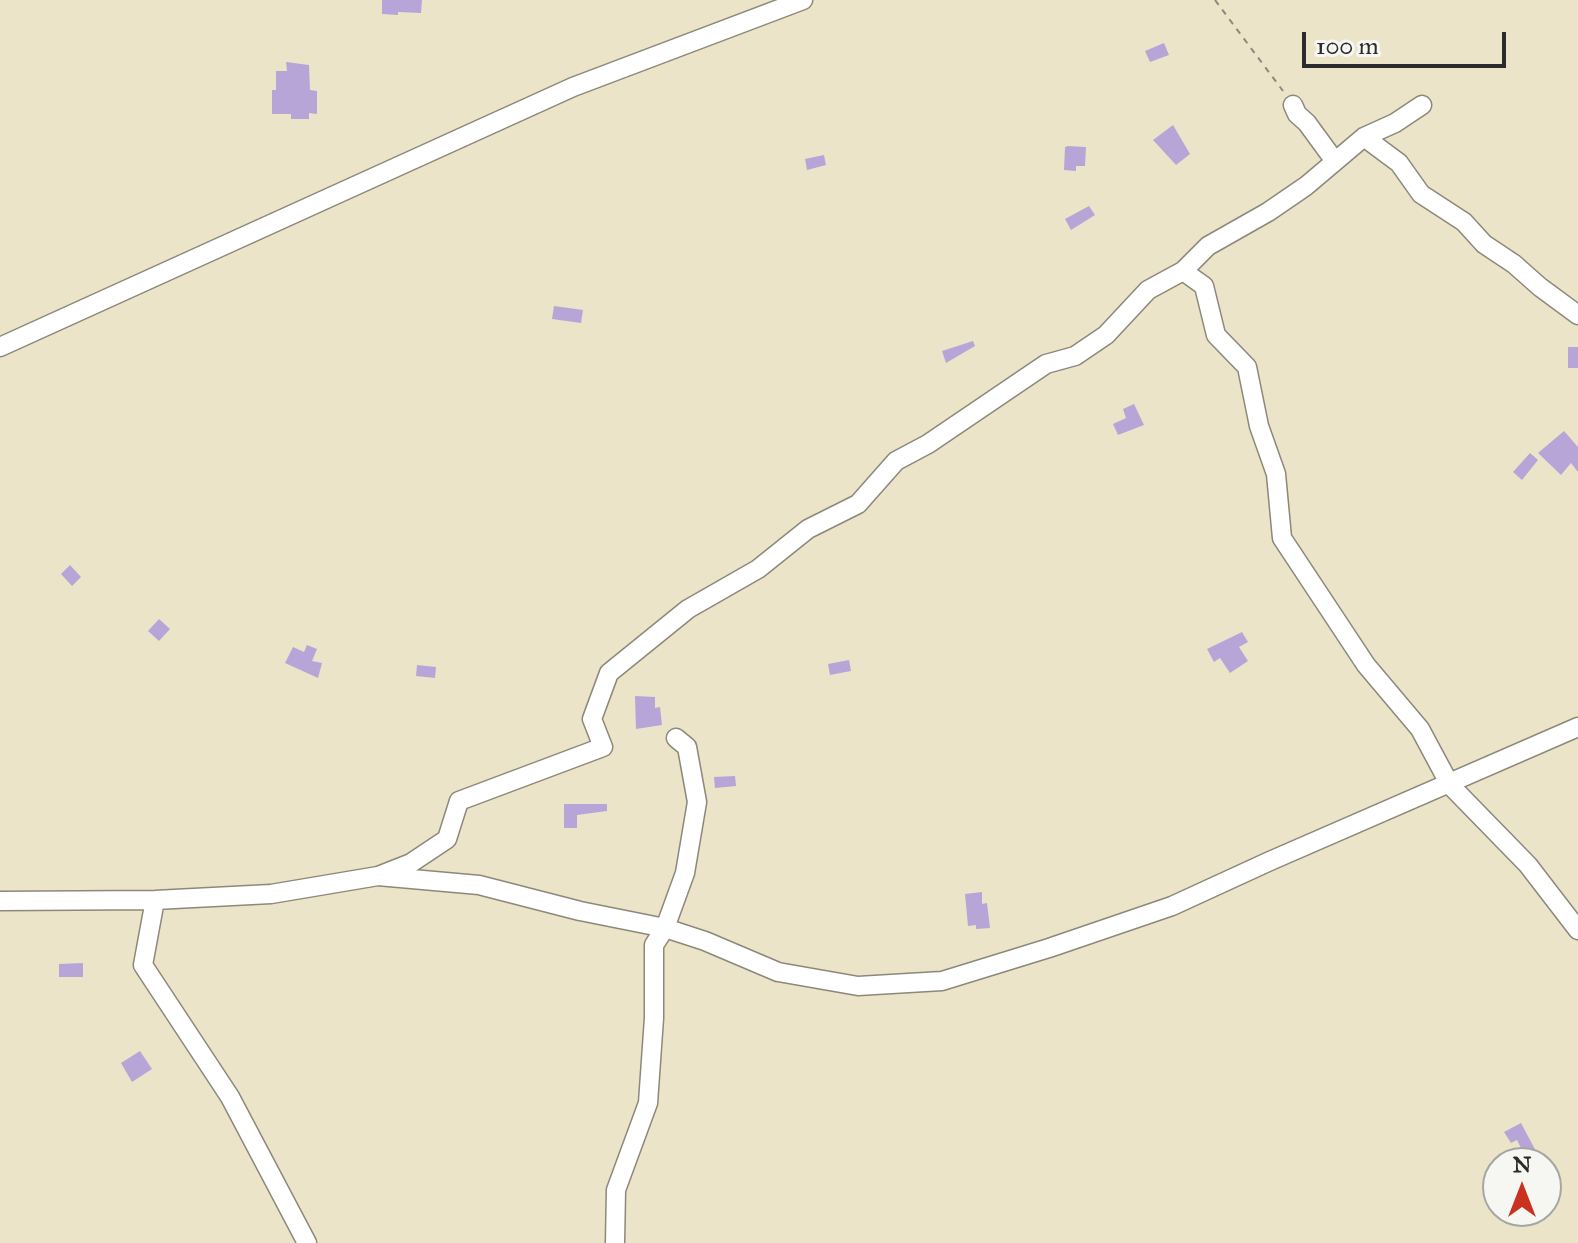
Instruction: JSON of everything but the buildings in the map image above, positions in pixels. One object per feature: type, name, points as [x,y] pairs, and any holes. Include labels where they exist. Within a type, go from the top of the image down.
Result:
[{"type":"street","points":[[0,347],[573,87],[803,0]]},
{"type":"street","points":[[1293,105],[1334,160]]},
{"type":"street","points":[[0,901],[155,900],[271,894],[378,876],[411,863],[447,839],[459,801],[603,747],[592,719],[609,673],[688,609],[758,569],[808,529],[858,504],[896,461],[928,444],[1046,364],[1075,356],[1106,335],[1148,290],[1183,271],[1208,246],[1306,186],[1364,137],[1395,123],[1422,105]]},
{"type":"street","points":[[1364,137],[1399,163],[1421,194],[1464,222],[1484,244],[1578,315]]},
{"type":"street","points":[[1183,271],[1204,286],[1216,335],[1247,367],[1259,426],[1276,474],[1282,538],[1366,665],[1420,729],[1450,785],[1528,865],[1578,930]]},
{"type":"street","points":[[378,876],[479,885],[580,911],[665,928],[778,972],[858,986],[942,981],[1172,906],[1578,727]]},
{"type":"street","points":[[615,1243],[616,1190],[648,1103],[654,1018],[654,945],[665,928],[685,873],[697,802],[687,747],[676,738]]},
{"type":"street","points":[[155,900],[143,965],[230,1097],[307,1243]]},
{"type":"path","points":[[1215,0],[1293,105]]}]
